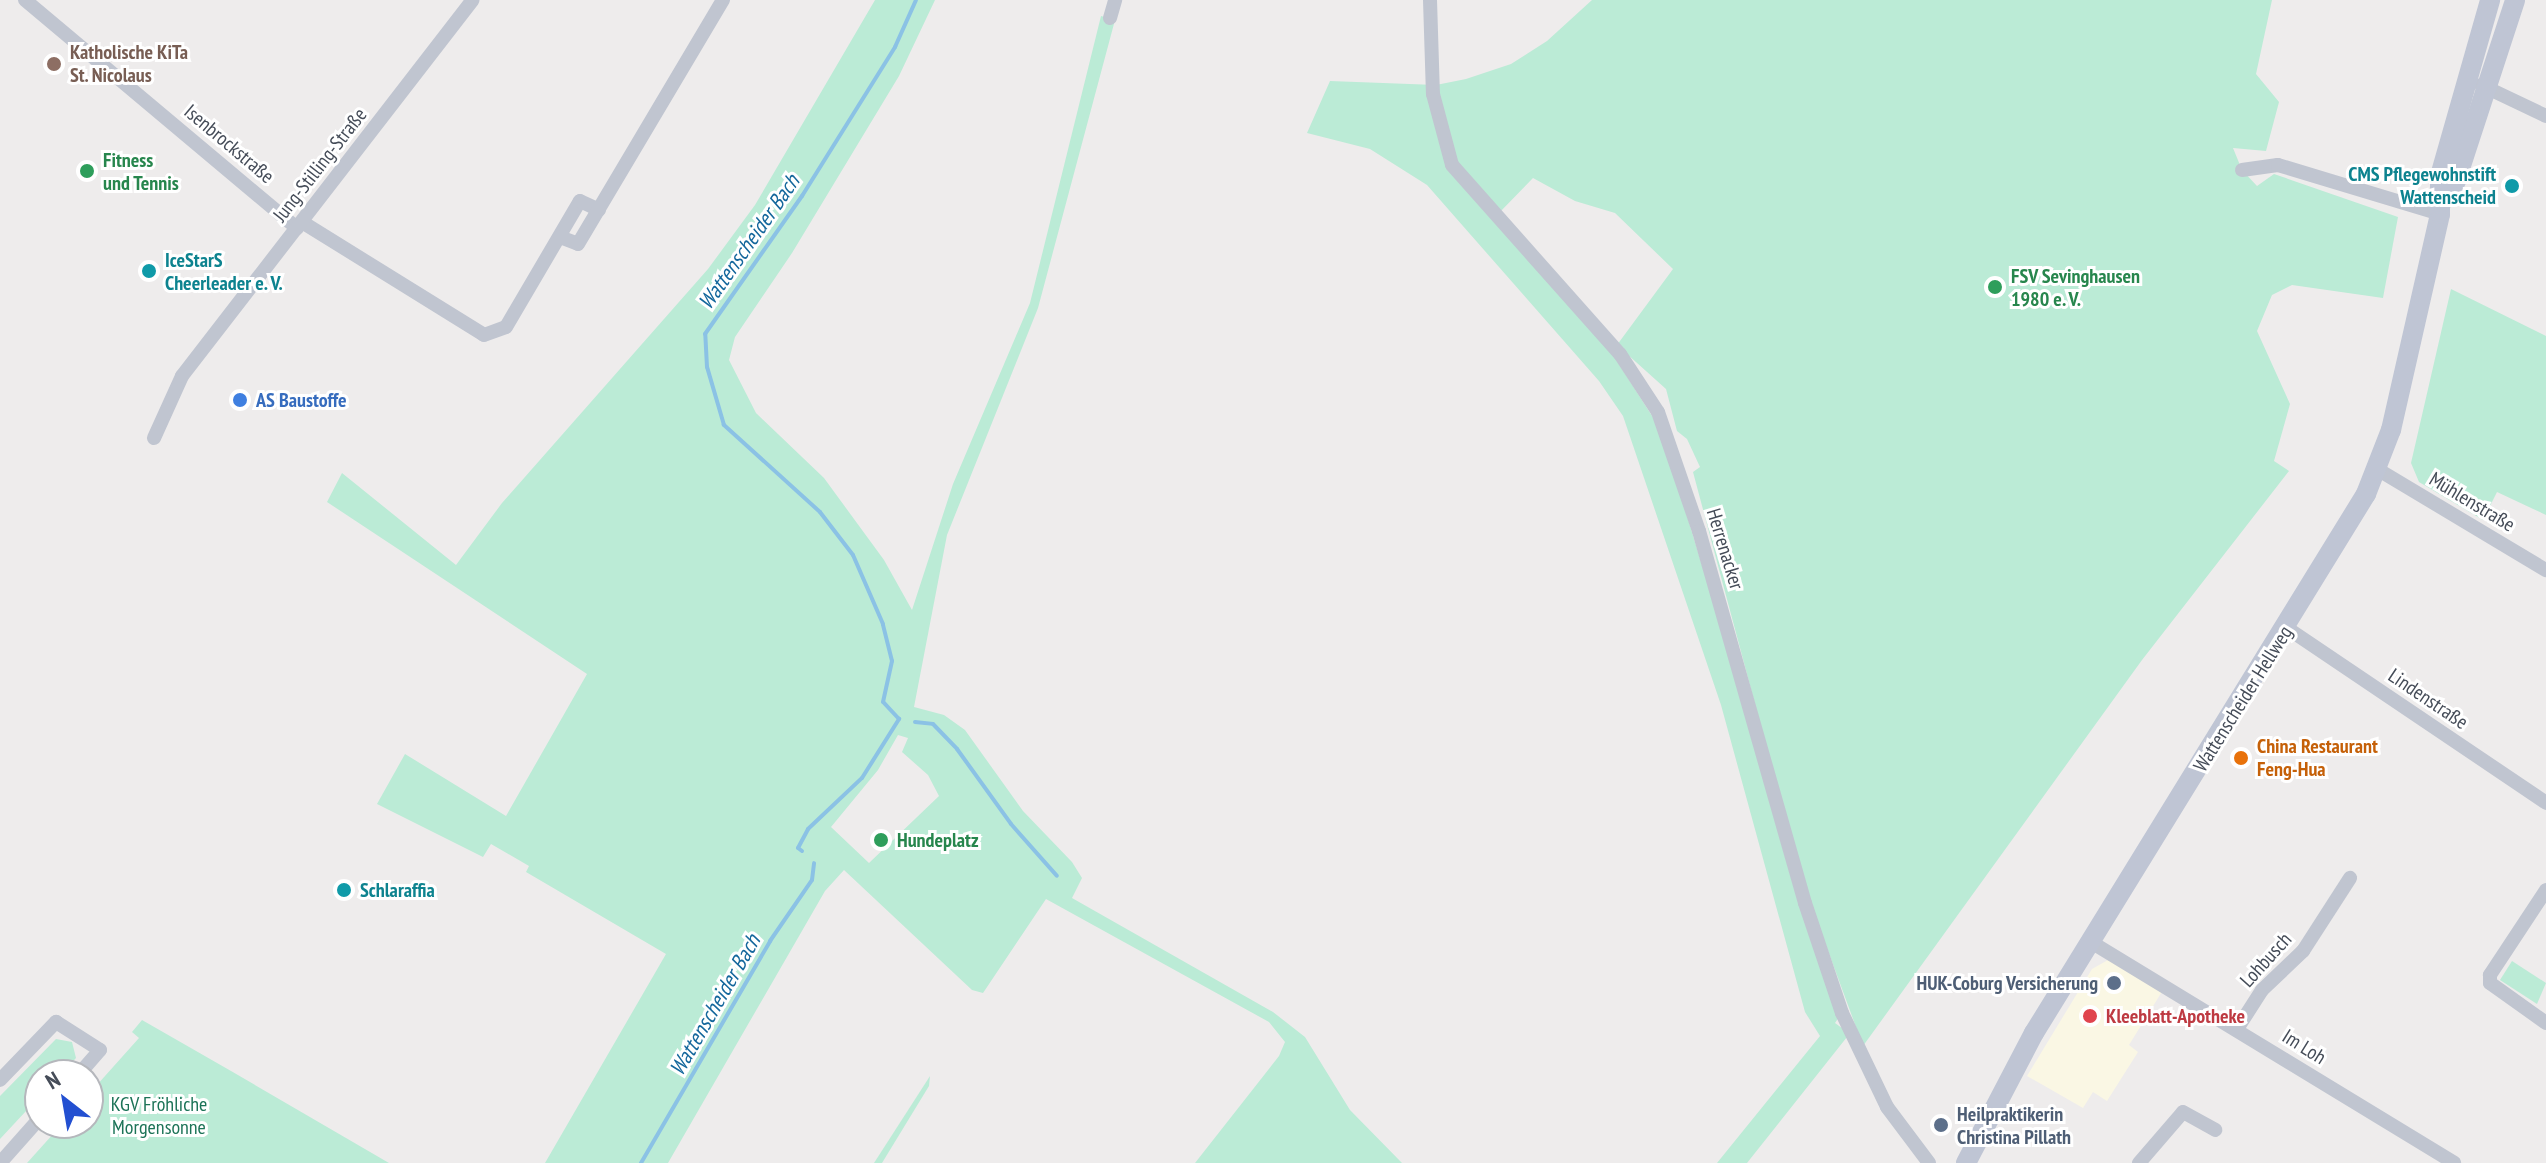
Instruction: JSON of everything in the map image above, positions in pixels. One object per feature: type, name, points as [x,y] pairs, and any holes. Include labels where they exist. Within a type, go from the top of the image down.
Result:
[{"type":"main road","name":"Wattenscheider Hellweg","points":[[1966,1163],[2011,1073],[2353,521],[2377,469],[2401,390],[2441,208],[2456,181],[2490,0]]},
{"type":"main road","name":"Wattenscheider Hellweg","points":[[2475,83],[2515,0]]},
{"type":"street","name":"Isenbrockstraße","points":[[25,0],[300,225],[484,335],[506,327],[560,237],[578,244],[723,0]]},
{"type":"street","name":"Jung-Stilling-Straße","points":[[154,438],[182,376],[473,0]]},
{"type":"street","points":[[1110,18],[1115,0]]},
{"type":"street","name":"Herrenacker","points":[[1430,0],[1433,94],[1452,165],[1620,354],[1658,412],[1699,531],[1839,1007],[1887,1107],[1919,1161]]},
{"type":"street","points":[[2475,83],[2546,116]]},
{"type":"street","points":[[2242,170],[2278,165],[2441,208]]},
{"type":"street","name":"Mühlenstraße","points":[[2377,469],[2546,570]]},
{"type":"street","name":"Lindenstraße","points":[[2287,628],[2546,803]]},
{"type":"street","name":"Lohbusch","points":[[2237,1029],[2262,990],[2303,951],[2350,878]]},
{"type":"street","points":[[2546,890],[2490,983],[2546,1023]]},
{"type":"street","name":"Im Loh","points":[[2091,942],[2454,1163]]},
{"type":"street","points":[[0,1080],[56,1022],[100,1050],[92,1059]]},
{"type":"street","points":[[2139,1163],[2183,1112],[2215,1130]]},
{"type":"street","points":[[0,1163],[24,1136]]},
{"type":"shaded area","points":[[2108,960],[2163,990],[2129,1045],[2138,1052],[2107,1101],[2093,1092],[2083,1108],[2027,1076],[2092,969]]},
{"type":"green space","points":[[875,0],[935,0],[899,76],[792,253],[735,337],[729,360],[756,413],[824,478],[884,560],[912,610],[953,484],[1030,303],[1101,16],[1115,20],[1038,308],[947,535],[914,707],[944,715],[965,730],[1023,811],[1072,862],[1082,878],[1072,898],[1273,1012],[1305,1037],[1350,1110],[1402,1163],[1195,1163],[1279,1056],[1285,1042],[1269,1022],[1046,899],[983,993],[972,990],[844,870],[825,891],[668,1163],[545,1163],[666,954],[526,872],[529,866],[491,844],[483,857],[377,804],[405,754],[506,816],[587,674],[327,502],[342,473],[456,565],[502,503],[708,269],[755,205]],"holes":[[[898,735],[908,738],[902,752],[928,775],[939,796],[869,863],[831,827],[878,770]]]},
{"type":"green space","points":[[1592,0],[2272,0],[2256,74],[2279,102],[2266,151],[2233,148],[2242,170],[2257,186],[2274,174],[2398,217],[2383,298],[2292,285],[2272,295],[2257,331],[2290,404],[2274,461],[2289,471],[2142,660],[1863,1046],[1802,880],[1693,472],[1700,467],[1687,439],[1677,431],[1666,389],[1617,345],[1673,269],[1615,213],[1575,201],[1533,178],[1499,213],[1608,347],[1661,430],[1839,1017],[1835,1023],[1846,1031],[1847,1037],[1747,1163],[1717,1163],[1820,1036],[1805,1012],[1721,705],[1623,416],[1599,381],[1427,185],[1370,149],[1307,133],[1330,81],[1436,85],[1466,79],[1511,64],[1547,41]]},
{"type":"green space","points":[[2451,289],[2546,336],[2546,515],[2497,492],[2483,520],[2419,482],[2411,463]]},
{"type":"green space","points":[[2512,961],[2546,983],[2537,1004],[2500,980]]},
{"type":"green space","name":"KGV Fröhliche Morgensonne","points":[[142,1020],[389,1163],[27,1163],[49,1139],[104,1139],[104,1077],[139,1038],[132,1032]]},
{"type":"green space","points":[[56,1039],[72,1042],[76,1058],[75,1059],[36,1059]]},
{"type":"green space","points":[[24,1072],[24,1113],[0,1139],[0,1096]]},
{"type":"green space","points":[[930,1076],[929,1086],[882,1163],[874,1163]]},
{"type":"waterway","name":"Wattenscheider Bach","points":[[802,851],[798,848],[808,829],[862,778],[899,719],[883,702],[892,661],[883,624],[853,555],[820,512],[724,425],[707,367],[705,334],[802,196],[895,47],[916,0]]},
{"type":"waterway","points":[[915,722],[933,724],[957,749],[1011,824],[1057,876]]},
{"type":"waterway","name":"Wattenscheider Bach","points":[[641,1163],[770,941],[812,880],[814,863]]},
{"type":"place","name":"Katholische KiTa St. Nicolaus","points":[[54,64]]},
{"type":"place","name":"Fitness und Tennis","points":[[87,171]]},
{"type":"place","name":"CMS Pflegewohnstift Wattenscheid","points":[[2512,186]]},
{"type":"place","name":"IceStarS Cheerleader e. V.","points":[[149,271]]},
{"type":"place","name":"FSV Sevinghausen 1980 e. V.","points":[[1995,287]]},
{"type":"place","name":"AS Baustoffe","points":[[240,400]]},
{"type":"place","name":"China Restaurant Feng-Hua","points":[[2241,758]]},
{"type":"place","name":"Hundeplatz","points":[[881,840]]},
{"type":"place","name":"Schlaraffia","points":[[344,890]]},
{"type":"place","name":"HUK-Coburg Versicherung","points":[[2114,983]]},
{"type":"place","name":"Kleeblatt-Apotheke","points":[[2090,1016]]},
{"type":"place","name":"Heilpraktikerin Christina Pillath","points":[[1941,1125]]}]
